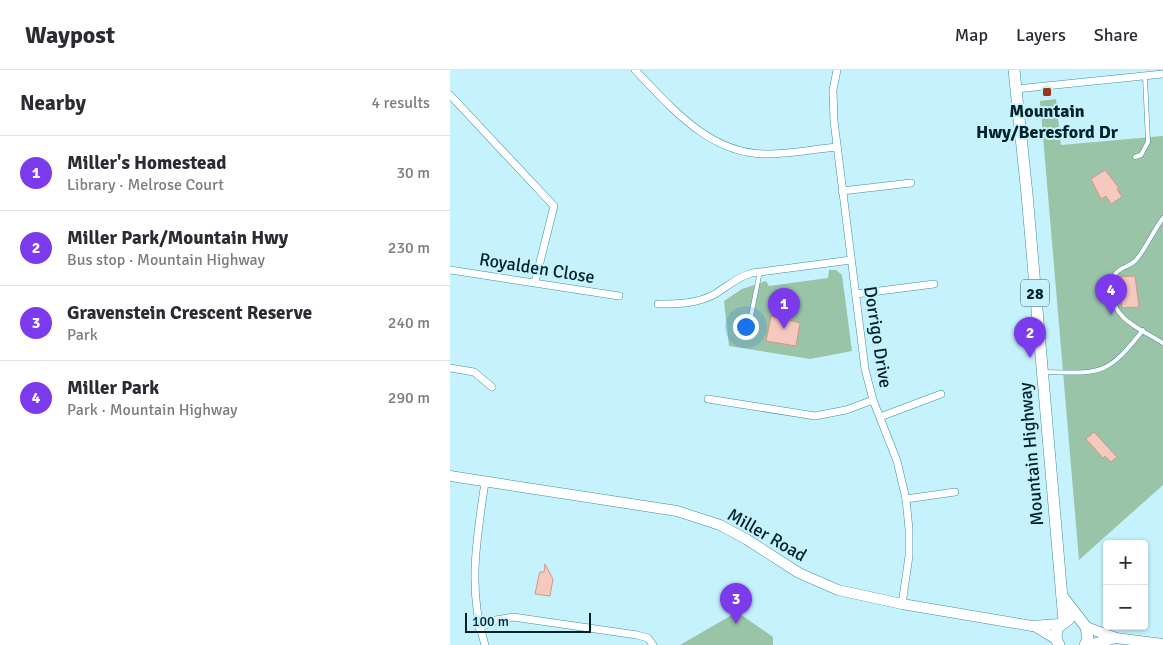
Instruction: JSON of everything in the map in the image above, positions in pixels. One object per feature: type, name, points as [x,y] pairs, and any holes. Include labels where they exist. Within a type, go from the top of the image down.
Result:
[{"type":"main road","name":"Mountain Highway","points":[[1014,70],[1027,194],[1062,596],[1062,623]]},
{"type":"main road","name":"Miller Road","points":[[450,476],[677,511],[720,525],[746,539],[799,573],[838,590],[902,604],[1036,626],[1062,623]]},
{"type":"main road","points":[[1062,596],[1083,624],[1088,640],[1087,645],[1116,638]]},
{"type":"main road","points":[[1062,623],[1069,619],[1116,638],[1163,644]]},
{"type":"main road","name":"28","points":[[1057,642],[1062,623]]},
{"type":"main road","name":"Miller Road","points":[[1036,626],[1057,642]]},
{"type":"street","points":[[636,70],[692,127],[728,146],[767,154],[836,147]]},
{"type":"street","name":"Dorrigo Drive","points":[[837,70],[833,90],[836,147],[865,370],[897,461],[906,500],[909,556],[902,604]]},
{"type":"street","points":[[1112,70],[1113,80]]},
{"type":"street","points":[[1016,89],[1163,74]]},
{"type":"street","points":[[450,95],[554,206],[535,282]]},
{"type":"street","points":[[842,191],[912,183]]},
{"type":"street","points":[[658,304],[682,304],[703,300],[740,276],[760,271],[851,260]]},
{"type":"street","name":"Royalden Close","points":[[450,270],[618,296]]},
{"type":"street","points":[[856,294],[934,284]]},
{"type":"street","points":[[450,368],[474,372],[492,387]]},
{"type":"street","points":[[880,417],[941,394]]},
{"type":"street","points":[[708,399],[790,414],[815,416],[846,410],[874,400]]},
{"type":"street","points":[[485,482],[473,577],[480,628],[485,645]]},
{"type":"street","points":[[906,500],[955,492]]},
{"type":"street","points":[[480,628],[496,620],[513,617],[636,635],[648,638],[653,645]]},
{"type":"lane","points":[[1135,157],[1141,155],[1148,142],[1145,77]]},
{"type":"lane","points":[[1163,218],[1134,262],[1117,272],[1110,284],[1112,300],[1118,313],[1163,343]]},
{"type":"lane","points":[[752,316],[760,271]]},
{"type":"lane","points":[[1041,372],[1096,372],[1114,364],[1143,330]]},
{"type":"green space","points":[[1056,99],[1061,145],[1163,136],[1163,485],[1079,560],[1040,101]]},
{"type":"green space","points":[[829,270],[836,270],[842,275],[852,351],[810,359],[729,346],[724,301],[742,289],[766,281],[769,286],[828,278]]},
{"type":"green space","points":[[737,612],[773,637],[773,645],[680,645]]},
{"type":"building","points":[[1105,170],[1119,188],[1117,189],[1122,197],[1111,204],[1106,196],[1101,199],[1091,179]]},
{"type":"building","points":[[1135,276],[1139,307],[1122,308],[1118,277]]},
{"type":"building","points":[[771,316],[800,323],[796,346],[766,341]]},
{"type":"building","points":[[1094,432],[1117,457],[1111,462],[1105,456],[1103,458],[1086,439]]},
{"type":"building","points":[[545,564],[553,579],[550,596],[535,594],[540,572],[544,572]]},
{"type":"place","name":"Mountain Hwy/Beresford Dr","points":[[1047,92]]},
{"type":"place","name":"Miller Park","points":[[1111,315]]},
{"type":"place","name":"Miller's Homestead","points":[[784,329]]},
{"type":"place","name":"Miller Park/Mountain Hwy","points":[[1030,358]]},
{"type":"place","name":"Gravenstein Crescent Reserve","points":[[736,624]]}]
